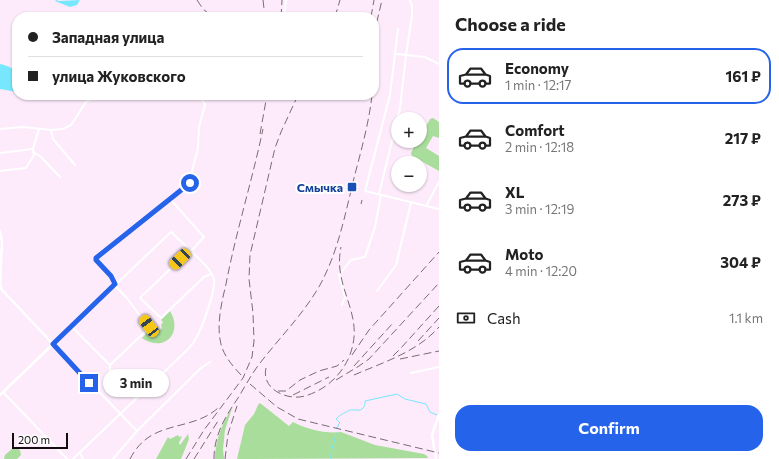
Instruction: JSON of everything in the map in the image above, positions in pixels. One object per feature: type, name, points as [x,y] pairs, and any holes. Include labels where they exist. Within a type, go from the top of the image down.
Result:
[{"type":"street","points":[[285,12],[286,0]]},
{"type":"street","points":[[342,305],[345,298],[339,275],[351,260],[365,257],[375,227],[380,194],[399,114],[412,16],[412,4],[410,0]]},
{"type":"street","points":[[398,29],[390,95],[365,191],[439,209]]},
{"type":"street","points":[[396,54],[425,57],[439,64]]},
{"type":"street","points":[[0,129],[24,127],[51,130],[63,129],[69,127],[86,102],[89,100]]},
{"type":"street","points":[[110,365],[149,328],[115,284],[111,276],[96,260],[96,258],[190,183],[198,148],[199,127],[205,105],[202,100]]},
{"type":"street","points":[[0,172],[26,168],[34,155],[33,150],[39,129]]},
{"type":"street","points":[[51,130],[53,139],[75,165]]},
{"type":"street","points":[[0,153],[33,150],[60,178]]},
{"type":"street","points":[[426,206],[439,182]]},
{"type":"street","points":[[170,199],[204,236],[140,298],[161,318],[204,277],[211,274]]},
{"type":"street","points":[[377,291],[396,265],[411,202]]},
{"type":"street","points":[[0,231],[0,284],[2,290],[136,431]]},
{"type":"street","points":[[0,395],[171,232],[211,274],[214,283],[210,302],[195,340],[185,352],[73,459]]},
{"type":"street","points":[[71,326],[110,365],[110,371],[136,399]]},
{"type":"street","points":[[113,459],[136,431],[201,368],[210,362]]},
{"type":"street","points":[[412,373],[439,367]]},
{"type":"street","points":[[3,392],[67,459]]},
{"type":"street","points":[[436,459],[432,435],[439,416]]},
{"type":"street","points":[[80,453],[84,459]]},
{"type":"green space","points":[[433,118],[439,122],[439,138],[433,136],[427,146],[427,124],[430,119]]},
{"type":"green space","points":[[414,148],[426,148],[439,156],[439,171],[427,164],[427,156],[412,156],[411,153]]},
{"type":"green space","points":[[170,311],[174,319],[174,327],[173,334],[169,339],[164,342],[157,343],[150,342],[142,338],[151,329],[160,330],[163,322],[161,320]]},
{"type":"green space","points":[[260,403],[289,426],[293,422],[316,430],[341,432],[375,445],[424,454],[428,458],[237,459],[245,425],[254,414]]},
{"type":"green space","points":[[232,408],[225,430],[223,449],[224,459],[215,459],[216,446],[220,432]]},
{"type":"green space","points":[[188,434],[189,439],[181,459],[156,459],[168,437],[170,439],[178,435],[179,437],[182,436],[179,443],[180,445]]},
{"type":"green space","points":[[14,447],[20,450],[21,455],[17,459],[4,459],[5,455]]},
{"type":"water","points":[[80,0],[77,5],[70,7],[55,1]]},
{"type":"water","points":[[0,64],[12,69],[12,91],[0,89]]},
{"type":"waterway","points":[[336,428],[340,423],[336,419],[337,418],[350,410],[362,409],[365,401],[397,394],[405,399],[426,404],[430,412],[437,415]]},
{"type":"waterway","points":[[331,459],[331,452],[336,433]]},
{"type":"railway","points":[[197,0],[207,12]]},
{"type":"railway","points":[[263,0],[264,12]]},
{"type":"railway","points":[[281,12],[282,0]]},
{"type":"railway","points":[[336,12],[340,0]]},
{"type":"railway","points":[[372,12],[374,0]]},
{"type":"railway","points":[[379,13],[382,0]]},
{"type":"railway","points":[[260,134],[266,100]]},
{"type":"railway","points":[[186,459],[204,430],[243,378],[252,357],[254,341],[253,313],[249,279],[250,255],[275,148],[296,100]]},
{"type":"railway","points":[[214,459],[214,450],[218,434],[229,412],[257,367],[306,307],[320,285],[332,260],[344,219],[369,116],[371,100]]},
{"type":"railway","points":[[241,375],[230,363],[221,344],[219,332],[220,318],[234,245],[263,129]]},
{"type":"railway","points":[[361,204],[362,200]]},
{"type":"railway","points":[[266,368],[267,382],[271,387],[283,395],[298,397],[305,396],[326,386],[337,376],[346,364],[353,342],[354,328],[352,315],[341,276],[339,262],[341,247]]},
{"type":"railway","points":[[352,355],[369,330],[439,252]]},
{"type":"railway","points":[[336,380],[369,359],[439,283]]},
{"type":"railway","points":[[393,356],[439,306]]},
{"type":"railway","points":[[418,341],[439,318]]},
{"type":"railway","points":[[354,366],[393,323]]},
{"type":"railway","points":[[354,375],[400,356],[421,343],[439,327]]},
{"type":"railway","points":[[400,359],[439,351]]},
{"type":"railway","points":[[278,391],[286,391],[300,380],[319,371],[337,366],[344,360]]},
{"type":"railway","points":[[293,395],[329,377]]},
{"type":"railway","points":[[250,384],[277,407],[298,419],[439,453]]},
{"type":"railway","points":[[225,459],[228,434],[237,406]]},
{"type":"railway","points":[[130,459],[139,446],[149,437],[160,431],[207,416],[218,408]]},
{"type":"railway","points":[[194,459],[218,421]]},
{"type":"place","name":"Смычка","points":[[352,187]]},
{"type":"route","points":[[89,383],[53,344],[115,284],[114,280],[96,260],[96,258],[190,183]]}]
